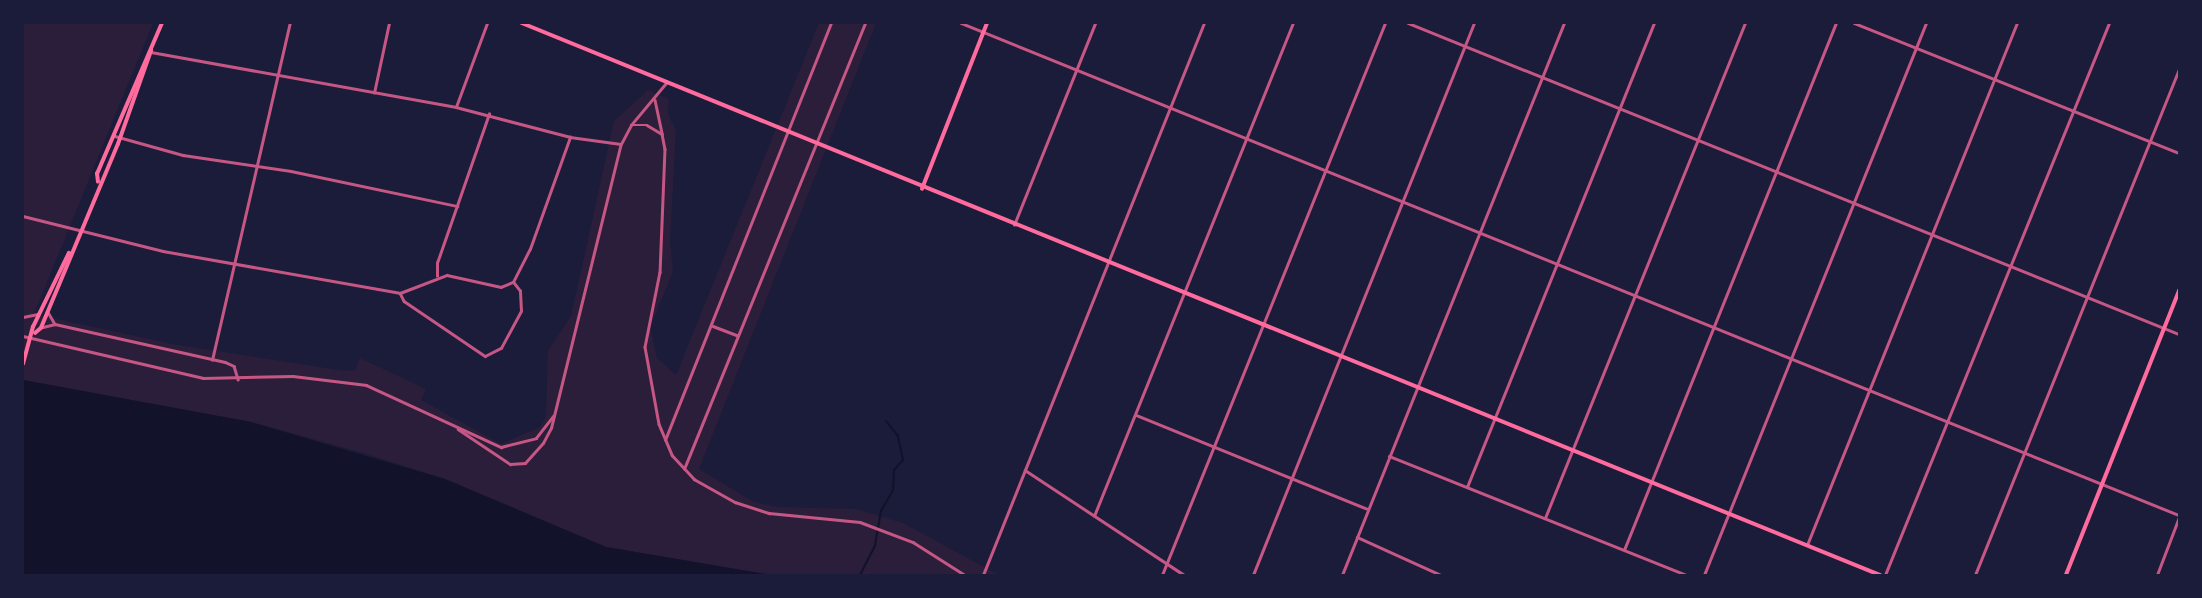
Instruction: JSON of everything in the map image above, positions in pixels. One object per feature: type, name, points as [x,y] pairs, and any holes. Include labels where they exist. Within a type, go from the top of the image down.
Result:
[{"type":"main road","points":[[35,333],[33,327],[39,313],[120,138],[162,23]]},
{"type":"main road","points":[[522,23],[1262,326],[1883,575]]},
{"type":"main road","points":[[922,188],[987,23]]},
{"type":"main road","points":[[98,182],[97,174],[151,51]]},
{"type":"main road","points":[[23,364],[35,333],[41,328],[48,312],[69,253]]},
{"type":"main road","points":[[2066,575],[2179,291]]},
{"type":"street","points":[[212,360],[290,23]]},
{"type":"street","points":[[374,93],[389,23]]},
{"type":"street","points":[[456,107],[487,23]]},
{"type":"street","points":[[665,440],[831,23]]},
{"type":"street","points":[[684,469],[865,23]]},
{"type":"street","points":[[961,23],[2179,516],[2157,575]]},
{"type":"street","points":[[1014,225],[1095,23]]},
{"type":"street","points":[[983,575],[1205,23]]},
{"type":"street","points":[[1094,516],[1293,23]]},
{"type":"street","points":[[1163,575],[1385,23]]},
{"type":"street","points":[[1408,23],[2179,334]]},
{"type":"street","points":[[1253,575],[1474,23]]},
{"type":"street","points":[[1342,575],[1564,23]]},
{"type":"street","points":[[1467,487],[1654,23]]},
{"type":"street","points":[[1545,518],[1745,23]]},
{"type":"street","points":[[1624,550],[1836,23]]},
{"type":"street","points":[[1854,23],[2179,153]]},
{"type":"street","points":[[1704,575],[1927,23]]},
{"type":"street","points":[[1807,545],[2017,23]]},
{"type":"street","points":[[1883,575],[2109,23]]},
{"type":"street","points":[[151,51],[456,107],[570,137],[621,144]]},
{"type":"street","points":[[1975,575],[2179,69]]},
{"type":"street","points":[[458,429],[501,461],[517,465],[534,457],[551,428],[621,144],[631,125],[667,82]]},
{"type":"street","points":[[654,98],[662,134],[660,262],[645,347],[665,440],[684,469],[743,505],[792,516],[860,522],[894,534],[965,575]]},
{"type":"street","points":[[437,276],[436,263],[489,114]]},
{"type":"street","points":[[631,125],[647,125],[662,134]]},
{"type":"street","points":[[113,135],[183,155],[257,166],[457,206]]},
{"type":"street","points":[[23,216],[163,251],[400,293],[437,276],[495,287],[513,282],[530,249],[570,137]]},
{"type":"street","points":[[400,293],[404,301],[474,352],[490,355],[504,345],[521,311],[520,291],[513,282]]},
{"type":"street","points":[[48,312],[55,324]]},
{"type":"street","points":[[33,327],[24,317],[39,313]]},
{"type":"street","points":[[41,328],[55,324],[231,364],[237,379]]},
{"type":"street","points":[[712,326],[737,335]]},
{"type":"street","points":[[23,336],[169,373],[237,379],[293,376],[367,385],[458,429],[494,444],[514,447],[536,439],[554,413]]},
{"type":"street","points":[[1136,415],[1368,509]]},
{"type":"street","points":[[1389,456],[1687,575]]},
{"type":"street","points":[[1025,470],[1184,575]]},
{"type":"street","points":[[1357,537],[1441,575]]},
{"type":"shaded area","points":[[23,23],[153,23],[34,314],[172,344],[345,371],[355,370],[360,358],[426,389],[421,400],[501,444],[540,427],[546,417],[548,351],[571,316],[614,121],[648,90],[669,99],[668,114],[676,131],[670,240],[673,272],[650,327],[657,358],[676,375],[819,23],[876,23],[699,469],[752,501],[777,507],[856,509],[903,523],[999,575],[772,575],[606,547],[445,479],[363,453],[251,422],[23,380]]},
{"type":"shaded area","points":[[23,380],[251,422],[445,479],[606,547],[772,575],[23,575]]},
{"type":"waterway","points":[[860,575],[875,545],[881,511],[893,490],[894,470],[903,460],[898,436],[886,421]]}]
